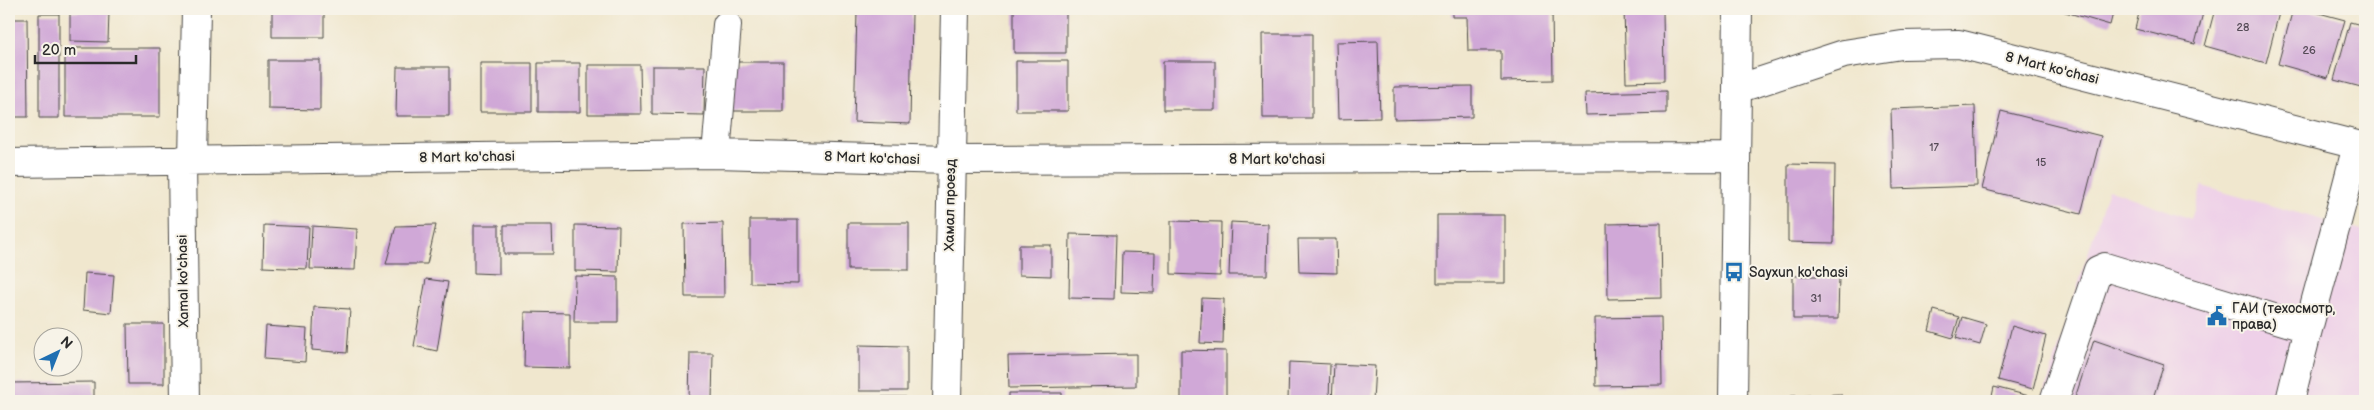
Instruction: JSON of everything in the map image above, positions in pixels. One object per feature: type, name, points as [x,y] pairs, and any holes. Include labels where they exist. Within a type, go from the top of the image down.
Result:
[{"type":"street","name":"Xamal ko'chasi","points":[[185,401],[187,160],[196,9]]},
{"type":"street","name":"Хамал проезд","points":[[947,401],[955,9]]},
{"type":"street","points":[[1733,401],[1738,9]]},
{"type":"street","points":[[716,154],[727,25]]},
{"type":"street","name":"8 Mart ko'chasi","points":[[1737,89],[1844,54],[1902,45],[1959,44],[2361,146]]},
{"type":"street","points":[[2290,401],[2307,328],[2329,248],[2361,146]]},
{"type":"street","name":"8 Mart ko'chasi","points":[[9,163],[716,154],[951,160],[1736,157]]},
{"type":"street","points":[[2054,401],[2098,270],[2105,267],[2307,328]]},
{"type":"shaded area","name":"ГАИ (техосмотр, права)","points":[[2202,186],[2365,232],[2365,401],[2042,401],[2108,189],[2191,219]]},
{"type":"building","points":[[272,9],[324,9],[324,37],[272,37]]},
{"type":"building","points":[[1014,9],[1066,9],[1066,53],[1014,53]]},
{"type":"building","points":[[1452,9],[1552,9],[1553,80],[1501,81],[1501,51],[1468,51],[1467,17],[1452,17]]},
{"type":"building","points":[[1624,9],[1663,9],[1664,81],[1626,82]]},
{"type":"building","points":[[2055,9],[2114,9],[2110,25]]},
{"type":"building","points":[[2140,9],[2204,9],[2195,44],[2135,29]]},
{"type":"building","points":[[2215,9],[2280,9],[2266,63],[2205,46]]},
{"type":"building","points":[[2293,9],[2304,9],[2345,20],[2328,78],[2278,64]]},
{"type":"building","points":[[70,12],[109,12],[108,42],[70,41]]},
{"type":"building","points":[[857,12],[912,13],[910,124],[854,122]]},
{"type":"building","points":[[39,14],[59,14],[59,118],[39,118]]},
{"type":"building","points":[[9,19],[27,19],[28,117],[9,117]]},
{"type":"building","points":[[2350,22],[2365,26],[2365,88],[2334,80]]},
{"type":"building","points":[[1262,34],[1312,34],[1312,118],[1263,118]]},
{"type":"building","points":[[1378,41],[1380,118],[1338,119],[1336,42]]},
{"type":"building","points":[[65,48],[160,48],[160,117],[65,117]]},
{"type":"building","points":[[268,60],[320,60],[320,110],[268,109]]},
{"type":"building","points":[[1016,61],[1068,61],[1068,111],[1016,111]]},
{"type":"building","points":[[1163,61],[1215,61],[1215,110],[1163,110]]},
{"type":"building","points":[[731,62],[783,62],[783,111],[731,111]]},
{"type":"building","points":[[480,63],[532,63],[532,112],[480,112]]},
{"type":"building","points":[[538,63],[580,63],[580,112],[538,112]]},
{"type":"building","points":[[588,65],[640,65],[641,114],[588,114]]},
{"type":"building","points":[[652,66],[705,66],[704,115],[652,114]]},
{"type":"building","points":[[397,67],[449,67],[449,116],[396,116]]},
{"type":"building","points":[[1472,86],[1472,117],[1394,119],[1394,87]]},
{"type":"building","points":[[1666,91],[1666,113],[1586,115],[1585,93]]},
{"type":"building","points":[[1975,106],[1977,186],[1893,189],[1891,109]]},
{"type":"building","points":[[2001,111],[2101,136],[2081,214],[1982,189]]},
{"type":"building","points":[[1788,164],[1835,165],[1834,243],[1788,242]]},
{"type":"building","points":[[1437,215],[1505,215],[1505,283],[1437,283]]},
{"type":"building","points":[[750,220],[798,220],[798,284],[750,283]]},
{"type":"building","points":[[1171,221],[1221,222],[1220,276],[1171,274]]},
{"type":"building","points":[[1231,222],[1268,224],[1267,275],[1229,275]]},
{"type":"building","points":[[723,223],[724,297],[685,297],[684,224]]},
{"type":"building","points":[[848,223],[909,223],[909,270],[848,270]]},
{"type":"building","points":[[1661,223],[1662,298],[1608,299],[1607,224]]},
{"type":"building","points":[[264,225],[309,227],[307,269],[263,267]]},
{"type":"building","points":[[436,225],[427,264],[386,264],[396,226]]},
{"type":"building","points":[[474,225],[499,225],[499,274],[474,273]]},
{"type":"building","points":[[504,225],[552,225],[553,254],[504,254]]},
{"type":"building","points":[[575,225],[619,226],[618,272],[575,271]]},
{"type":"building","points":[[312,226],[357,229],[355,270],[310,269]]},
{"type":"building","points":[[1070,234],[1116,235],[1114,299],[1069,298]]},
{"type":"building","points":[[1298,239],[1336,239],[1337,273],[1299,272]]},
{"type":"building","points":[[1019,245],[1051,245],[1051,276],[1019,275]]},
{"type":"building","points":[[1122,252],[1155,253],[1154,293],[1121,292]]},
{"type":"building","points":[[85,273],[114,275],[111,313],[83,310]]},
{"type":"building","points":[[575,276],[618,277],[618,322],[574,322]]},
{"type":"building","points":[[1793,276],[1839,276],[1838,319],[1793,319]]},
{"type":"building","points":[[426,279],[448,282],[437,351],[414,346]]},
{"type":"building","points":[[1202,298],[1224,299],[1223,344],[1200,343]]},
{"type":"building","points":[[314,307],[350,309],[347,353],[312,350]]},
{"type":"building","points":[[1934,310],[1959,317],[1953,338],[1929,331]]},
{"type":"building","points":[[525,312],[570,313],[570,368],[524,367]]},
{"type":"building","points":[[1661,317],[1662,385],[1596,386],[1595,318]]},
{"type":"building","points":[[1962,317],[1986,324],[1980,345],[1956,338]]},
{"type":"building","points":[[127,324],[164,324],[164,384],[128,384]]},
{"type":"building","points":[[266,326],[307,329],[305,362],[264,359]]},
{"type":"building","points":[[2012,326],[2046,336],[2033,389],[1998,380]]},
{"type":"building","points":[[2094,340],[2164,364],[2152,401],[2074,401]]},
{"type":"building","points":[[859,345],[907,346],[907,391],[859,391]]},
{"type":"building","points":[[1181,350],[1226,351],[1226,401],[1181,401]]},
{"type":"building","points":[[690,353],[713,353],[712,401],[689,401]]},
{"type":"building","points":[[1136,354],[1136,386],[1009,388],[1008,356]]},
{"type":"building","points":[[1289,362],[1330,364],[1329,401],[1288,401]]},
{"type":"building","points":[[1334,364],[1375,366],[1373,401],[1332,401]]},
{"type":"building","points":[[94,382],[94,401],[9,401],[9,383]]},
{"type":"building","points":[[1994,387],[2033,397],[2032,401],[1991,401]]},
{"type":"building","points":[[1009,393],[1062,393],[1062,401],[1009,401]]},
{"type":"building","points":[[1841,394],[1841,401],[1791,401],[1791,396]]},
{"type":"building","points":[[851,397],[906,397],[906,401],[851,401]]},
{"type":"place","name":"Sayxun ko'chasi","points":[[1734,272]]},
{"type":"place","name":"ГАИ (техосмотр, права)","points":[[2217,316]]}]
